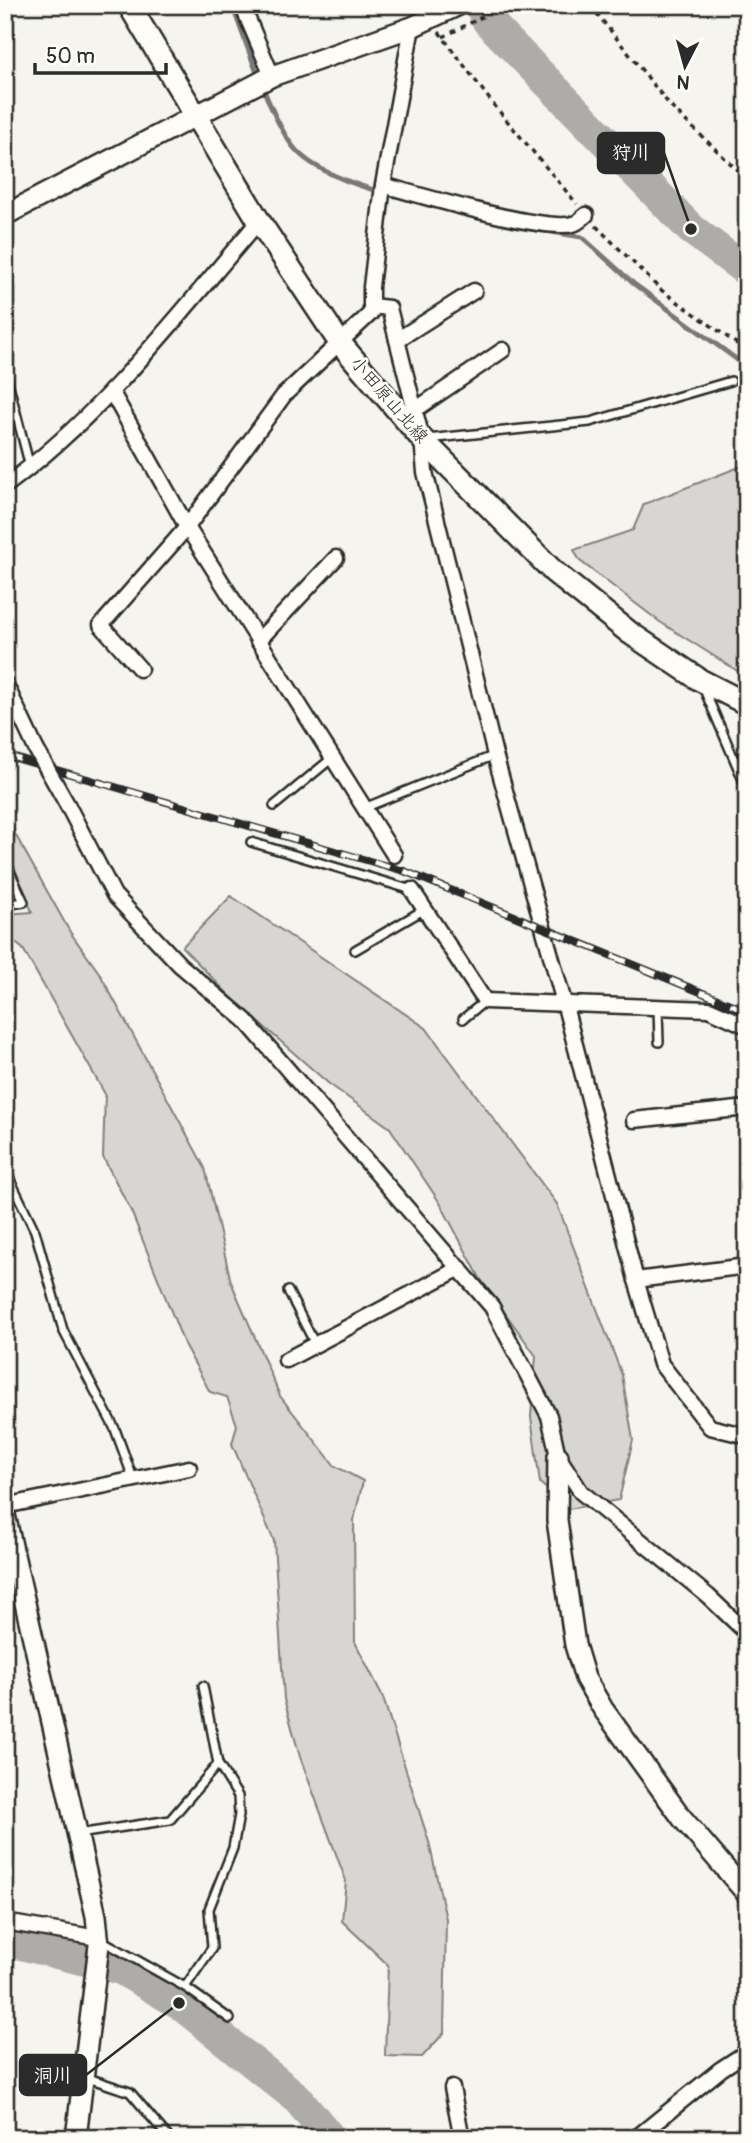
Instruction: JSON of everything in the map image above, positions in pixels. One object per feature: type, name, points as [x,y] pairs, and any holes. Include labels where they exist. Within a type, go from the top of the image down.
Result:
[{"type":"main road","name":"小田原山北線","points":[[129,5],[259,221],[340,344],[422,439],[554,572],[630,633],[700,680],[747,704]]},
{"type":"street","points":[[242,5],[272,76]]},
{"type":"street","points":[[5,215],[272,76],[412,27],[444,12]]},
{"type":"street","points":[[140,669],[101,625],[187,527],[284,396],[371,313],[383,185],[412,27]]},
{"type":"street","points":[[383,185],[552,225],[575,224],[586,215]]},
{"type":"street","points":[[5,486],[30,467],[111,391],[259,221]]},
{"type":"street","points":[[397,340],[474,291]]},
{"type":"street","points":[[371,306],[388,307],[422,439],[425,472],[495,755],[565,1006],[635,1280],[661,1364],[710,1427],[747,1436]]},
{"type":"street","points":[[415,410],[503,350]]},
{"type":"street","points":[[111,391],[187,527],[394,855]]},
{"type":"street","points":[[258,641],[336,558]]},
{"type":"street","points":[[5,683],[36,750],[114,895],[180,965],[245,1020],[492,1307],[521,1357],[549,1416],[558,1456],[557,1520],[576,1645],[585,1678],[603,1709],[682,1818],[747,1894]]},
{"type":"street","points":[[412,890],[485,1001],[565,1006],[709,1009],[747,1026]]},
{"type":"street","points":[[634,1120],[747,1108]]},
{"type":"street","points":[[635,1280],[747,1266]]},
{"type":"street","points":[[286,1360],[460,1268]]},
{"type":"street","points":[[558,1456],[581,1492],[708,1596],[747,1633]]},
{"type":"street","points":[[5,1506],[188,1468]]},
{"type":"street","points":[[5,1515],[78,1834],[98,1942],[76,2138]]},
{"type":"street","points":[[5,1922],[98,1942]]},
{"type":"street","points":[[636,2138],[721,2069],[747,2052]]},
{"type":"street","points":[[452,2088],[462,2138]]},
{"type":"lane","points":[[5,370],[30,467]]},
{"type":"lane","points":[[422,439],[590,422],[731,381]]},
{"type":"lane","points":[[700,680],[747,789]]},
{"type":"lane","points":[[363,809],[495,755]]},
{"type":"lane","points":[[274,806],[331,759]]},
{"type":"lane","points":[[251,842],[412,890]]},
{"type":"lane","points":[[5,861],[24,902],[5,905]]},
{"type":"lane","points":[[355,950],[425,909]]},
{"type":"lane","points":[[463,1019],[485,1001]]},
{"type":"lane","points":[[658,1008],[659,1042]]},
{"type":"lane","points":[[5,1169],[35,1231],[63,1330],[115,1429],[134,1481]]},
{"type":"lane","points":[[288,1291],[315,1344]]},
{"type":"lane","points":[[185,1987],[212,1948],[209,1909],[233,1848],[239,1815],[238,1796],[218,1764],[203,1686]]},
{"type":"lane","points":[[78,1834],[170,1820],[218,1764]]},
{"type":"lane","points":[[98,1942],[185,1987],[230,2019]]},
{"type":"lane","points":[[83,2076],[130,2092],[169,2138]]},
{"type":"path","points":[[443,37],[505,5]]},
{"type":"path","points":[[590,5],[672,108],[747,179]]},
{"type":"path","points":[[444,12],[443,37],[493,104],[616,249],[661,290],[747,351]]},
{"type":"shaded area","points":[[747,464],[747,677],[660,622],[580,561],[574,550],[633,530],[644,504]]},
{"type":"shaded area","points":[[10,825],[70,932],[100,974],[205,1168],[231,1282],[280,1396],[335,1466],[363,1481],[354,1520],[355,1642],[382,1695],[429,1842],[446,1919],[444,2033],[422,2057],[385,2056],[388,1965],[342,1921],[346,1881],[300,1757],[284,1699],[274,1541],[232,1444],[237,1425],[227,1397],[210,1392],[185,1346],[131,1211],[103,1157],[105,1094],[23,949],[5,934],[5,914],[32,912],[5,843],[5,826]]},
{"type":"shaded area","points":[[231,896],[426,1028],[557,1204],[622,1375],[633,1440],[619,1500],[569,1509],[540,1483],[531,1417],[536,1356],[480,1278],[440,1203],[390,1128],[328,1083],[236,1002],[182,947]]},
{"type":"waterway","points":[[232,5],[268,100],[295,149],[323,170],[381,192]]},
{"type":"waterway","points":[[480,5],[488,21],[691,229],[747,271]]},
{"type":"waterway","points":[[540,230],[582,237],[634,284],[747,367]]},
{"type":"waterway","points":[[5,1940],[121,1969],[179,2003],[297,2098],[330,2138]]},
{"type":"railway","points":[[5,755],[404,871],[747,1011]]},
{"type":"place","name":"狩川","points":[[691,229]]},
{"type":"place","name":"洞川","points":[[179,2003]]}]
